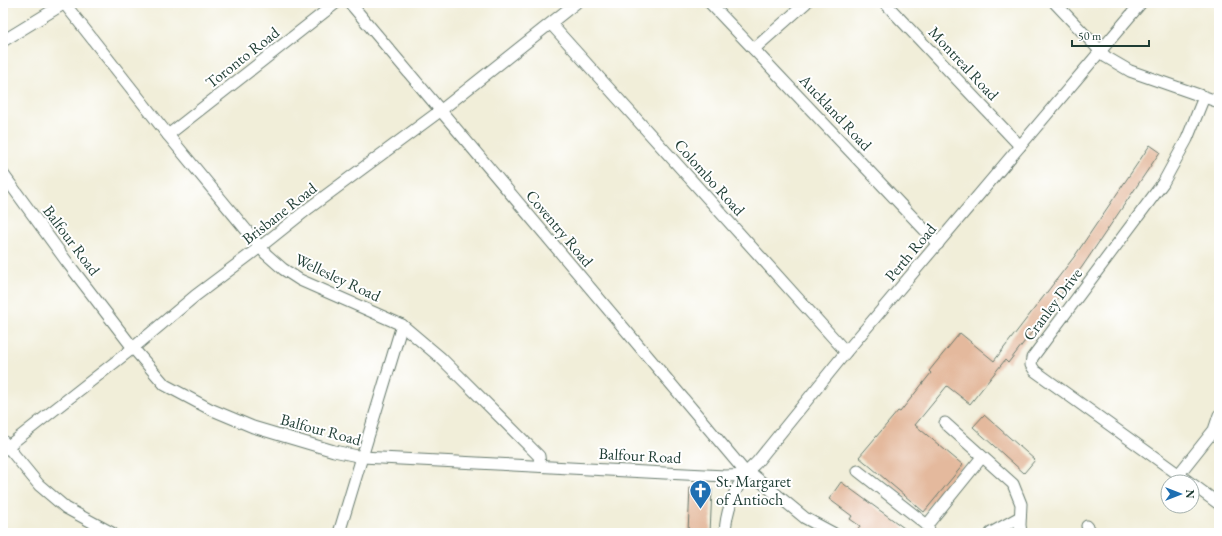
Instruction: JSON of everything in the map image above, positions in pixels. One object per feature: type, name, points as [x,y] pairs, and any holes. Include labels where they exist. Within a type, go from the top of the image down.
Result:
[{"type":"street","name":"Wellesley Road","points":[[65,3],[168,135],[260,248],[283,270],[300,280],[402,325],[441,358],[534,450],[539,456],[540,466]]},
{"type":"street","points":[[3,41],[65,3]]},
{"type":"street","name":"Toronto Road","points":[[168,135],[336,3]]},
{"type":"street","name":"Coventry Road","points":[[350,3],[741,467],[744,475]]},
{"type":"street","name":"Brisbane Road","points":[[4,446],[133,348],[195,296],[440,111],[576,3]]},
{"type":"street","name":"Auckland Road","points":[[710,3],[938,244]]},
{"type":"street","points":[[754,49],[806,3]]},
{"type":"street","name":"Montreal Road","points":[[885,3],[1020,146]]},
{"type":"street","points":[[1055,3],[1106,57],[1130,71],[1219,102]]},
{"type":"street","name":"Perth Road","points":[[725,533],[731,501],[744,475],[757,462],[846,352],[1141,3]]},
{"type":"street","name":"Colombo Road","points":[[551,24],[846,352]]},
{"type":"street","name":"Cranley Drive","points":[[1179,474],[1035,371],[1032,365],[1032,358],[1163,183],[1187,139],[1204,97]]},
{"type":"street","name":"Balfour Road","points":[[3,174],[67,262],[133,348],[165,385],[210,409],[252,427],[334,451],[362,457],[725,476],[744,475]]},
{"type":"street","points":[[339,533],[402,325]]},
{"type":"street","points":[[1179,474],[1214,430],[1219,415]]},
{"type":"street","points":[[945,423],[1013,484],[1021,504],[1021,533]]},
{"type":"street","points":[[4,446],[39,485],[66,508],[112,533]]},
{"type":"street","points":[[858,471],[928,529],[982,456]]},
{"type":"street","points":[[744,475],[753,475],[805,518],[833,533]]},
{"type":"street","points":[[1200,490],[1219,504]]},
{"type":"street","points":[[991,533],[1020,517]]},
{"type":"building","points":[[1150,145],[1160,152],[1082,267],[1008,363],[1005,360],[970,404],[947,386],[915,425],[963,465],[924,512],[859,457],[898,411],[900,412],[931,373],[929,371],[960,333],[994,361],[1074,257]]},
{"type":"building","points":[[984,415],[1035,460],[1024,473],[973,427]]},
{"type":"building","points":[[841,482],[904,528],[900,533],[862,533],[858,530],[860,526],[850,519],[852,516],[829,499]]},
{"type":"building","name":"St. Margaret of Antioch","points":[[690,488],[712,489],[710,533],[688,532]]},
{"type":"place","name":"St. Margaret of Antioch","points":[[700,510]]}]
